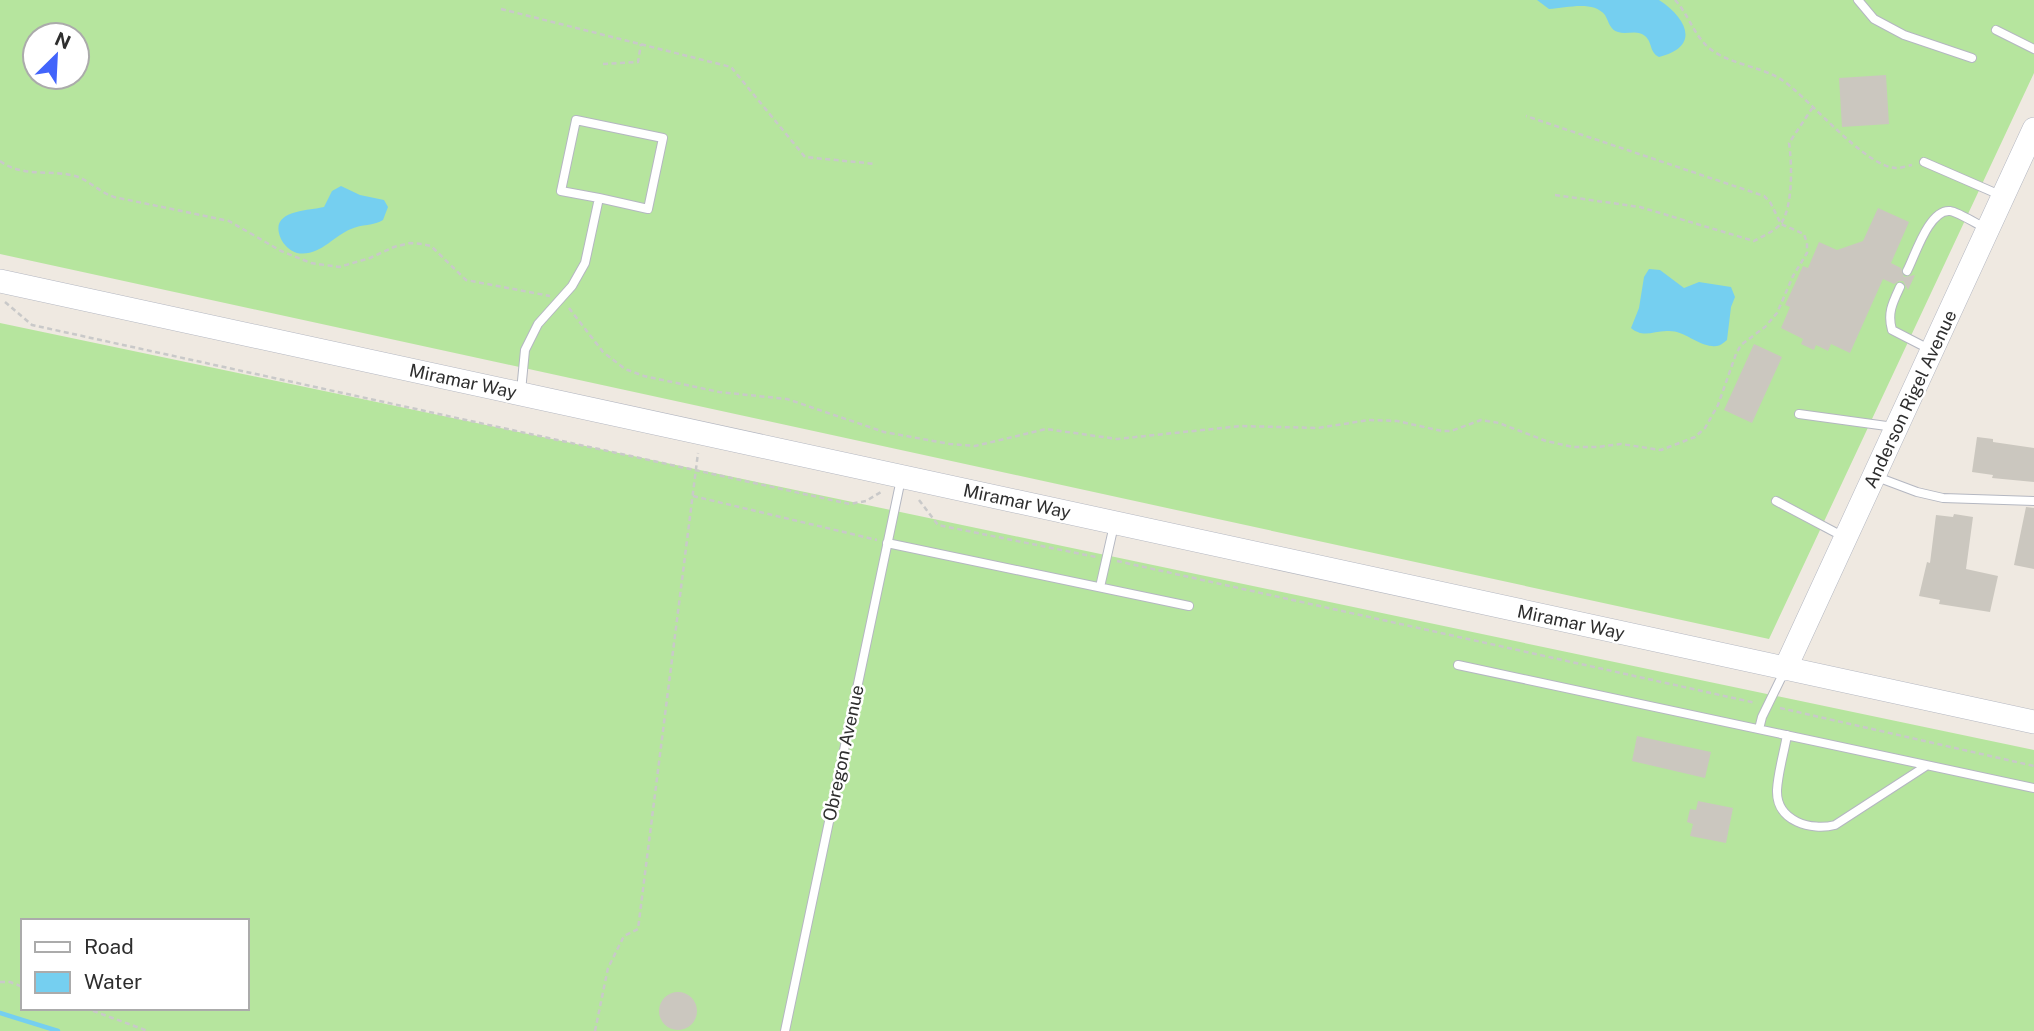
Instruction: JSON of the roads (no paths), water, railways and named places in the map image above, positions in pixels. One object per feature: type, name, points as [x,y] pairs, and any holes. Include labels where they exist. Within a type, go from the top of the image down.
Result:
[{"type":"street","name":"Anderson Rigel Avenue","points":[[1785,669],[2034,129]]},
{"type":"street","name":"Miramar Way","points":[[0,281],[701,432],[900,483],[1115,523],[2034,722]]},
{"type":"lane","points":[[1858,0],[1874,19],[1904,35],[1972,58]]},
{"type":"lane","points":[[1996,30],[2034,48]]},
{"type":"lane","points":[[576,120],[663,138],[648,209],[599,198],[561,191],[576,120]]},
{"type":"lane","points":[[1924,162],[2003,196]]},
{"type":"lane","points":[[521,394],[525,350],[538,324],[572,286],[584,263],[599,198]]},
{"type":"lane","points":[[1908,271],[1931,221],[1940,214],[1950,211],[1988,229]]},
{"type":"lane","points":[[1900,287],[1890,309],[1892,330],[1932,351]]},
{"type":"lane","points":[[1799,414],[1897,427]]},
{"type":"lane","points":[[1875,475],[1917,492],[1942,498],[2034,501]]},
{"type":"lane","name":"Obregon Avenue","points":[[785,1031],[900,483]]},
{"type":"lane","points":[[1776,501],[1846,538]]},
{"type":"lane","points":[[1100,587],[1115,523]]},
{"type":"lane","points":[[887,543],[1189,606]]},
{"type":"lane","points":[[1458,665],[2034,788]]},
{"type":"lane","points":[[1759,729],[1785,669]]},
{"type":"lane","points":[[1787,735],[1776,793],[1780,805],[1788,815],[1810,828],[1835,825],[1926,766]]},
{"type":"water","points":[[1537,0],[1659,0],[1677,15],[1685,32],[1685,39],[1681,46],[1659,57],[1645,36],[1615,31],[1600,10],[1587,6],[1549,9]]},
{"type":"water","points":[[341,186],[360,195],[384,200],[388,207],[383,220],[344,232],[313,252],[292,251],[281,239],[278,229],[280,222],[284,217],[299,211],[324,207],[332,191]]},
{"type":"water","points":[[1649,269],[1660,270],[1684,288],[1699,282],[1731,287],[1735,297],[1731,307],[1727,340],[1719,346],[1712,346],[1675,332],[1645,334],[1631,328],[1639,308],[1644,277]]},
{"type":"waterway","points":[[0,1013],[58,1031]]}]
